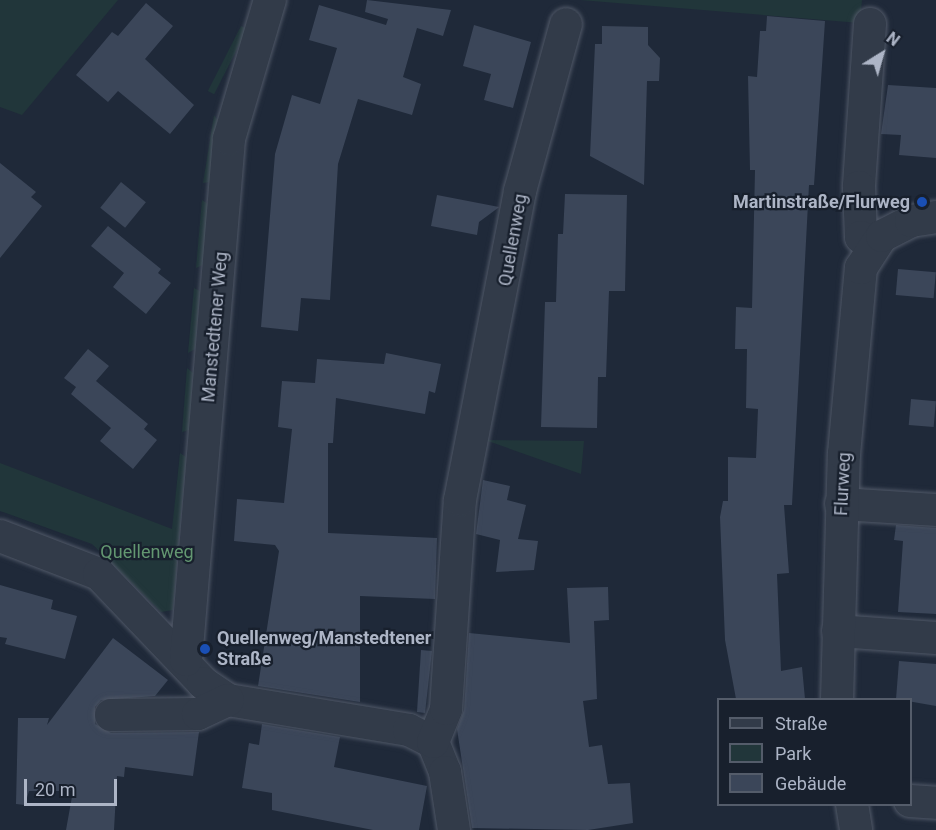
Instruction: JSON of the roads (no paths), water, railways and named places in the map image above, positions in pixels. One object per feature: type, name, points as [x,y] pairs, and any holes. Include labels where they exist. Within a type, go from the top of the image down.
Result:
[{"type":"street","name":"Manstedtener Weg","points":[[186,660],[229,139],[270,0]]},
{"type":"street","name":"Quellenweg","points":[[433,742],[446,709],[460,500],[520,191],[567,24]]},
{"type":"street","points":[[866,257],[861,237],[859,187],[870,24]]},
{"type":"street","points":[[866,257],[893,229],[936,217]]},
{"type":"street","name":"Flurweg","points":[[837,698],[841,504],[866,257]]},
{"type":"street","points":[[841,504],[936,510]]},
{"type":"street","points":[[0,536],[99,574],[186,660],[203,683],[228,700],[409,730],[433,742],[445,772],[454,830]]},
{"type":"street","points":[[838,631],[936,638]]},
{"type":"street","points":[[111,715],[198,714],[228,700]]},
{"type":"street","points":[[912,801],[936,803]]},
{"type":"street","points":[[852,806],[856,830]]},
{"type":"place","name":"Martinstraße/Flurweg","points":[[922,202]]},
{"type":"place","name":"Quellenweg/Manstedtener Straße","points":[[205,649]]}]
